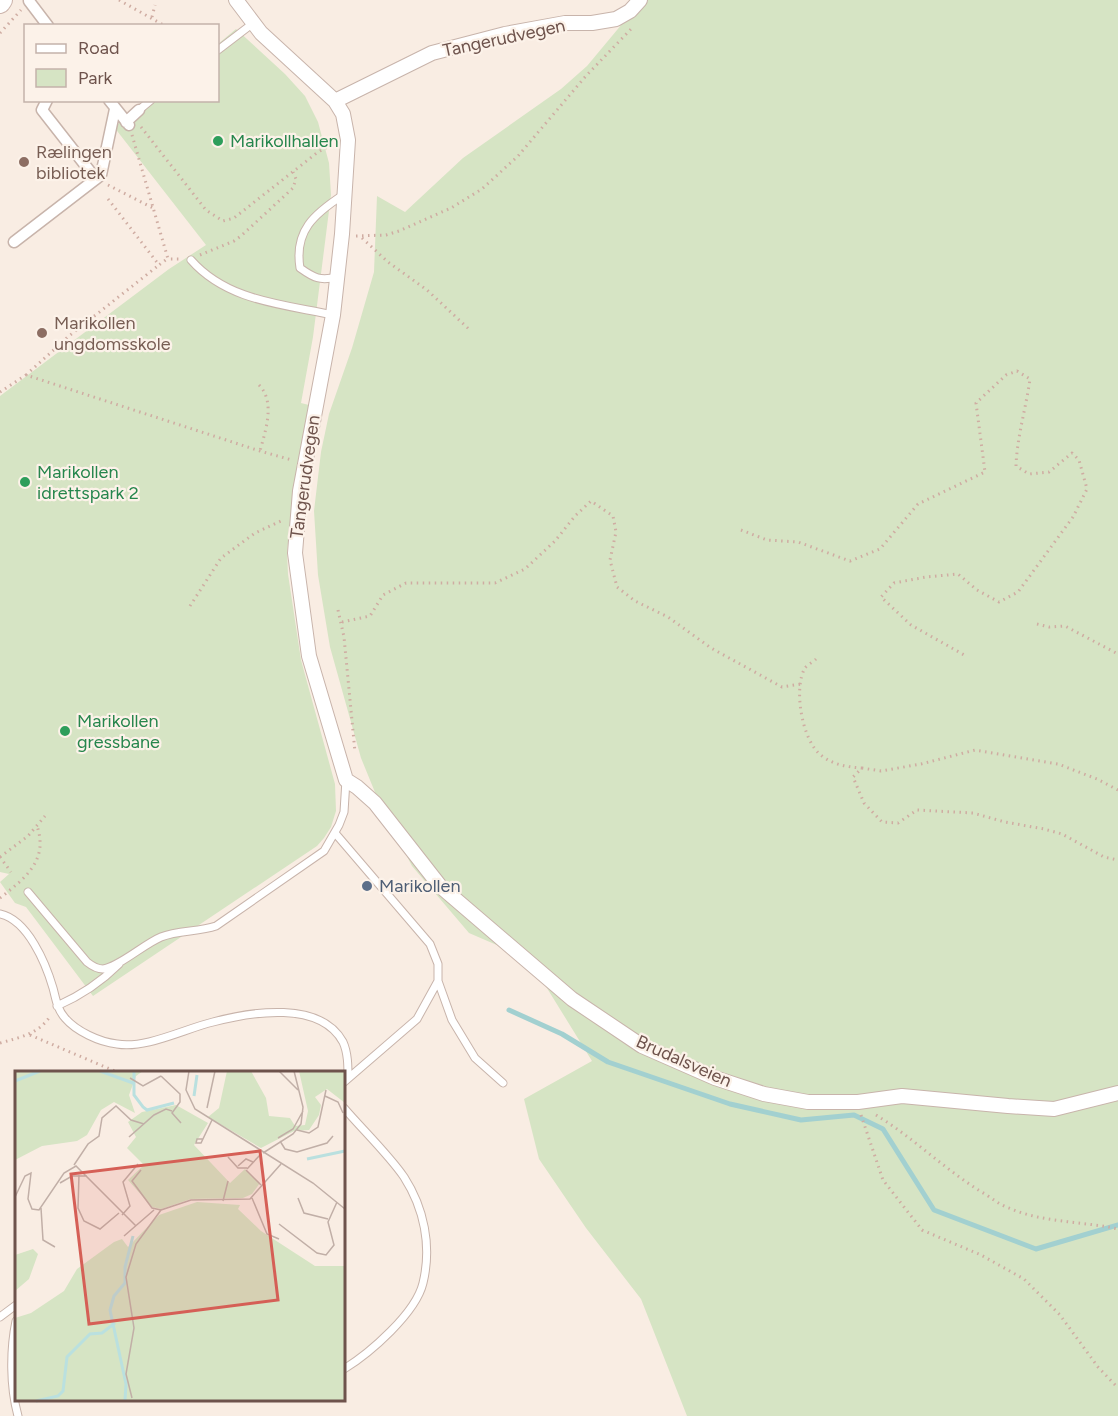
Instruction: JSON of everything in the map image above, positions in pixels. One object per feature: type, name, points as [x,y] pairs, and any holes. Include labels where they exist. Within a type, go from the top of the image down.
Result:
[{"type":"street","name":"Tangerudvegen","points":[[236,0],[252,24],[335,101],[343,114],[348,140],[338,277],[297,514],[295,553],[309,657],[346,780]]},
{"type":"street","name":"Tangerudvegen","points":[[335,101],[432,53],[505,34],[565,23],[592,23],[616,19],[630,11],[640,0]]},
{"type":"street","points":[[29,1],[46,24]]},
{"type":"street","points":[[46,102],[42,110],[96,179]]},
{"type":"street","points":[[14,242],[101,175],[112,105],[131,118]]},
{"type":"street","name":"Brudalsveien","points":[[346,780],[375,803],[429,873],[451,896],[572,999],[642,1046],[715,1078],[764,1094],[808,1102],[858,1102],[902,1096],[1054,1108],[1118,1094]]},
{"type":"lane","points":[[219,49],[252,24]]},
{"type":"lane","points":[[131,118],[149,102]]},
{"type":"lane","points":[[338,277],[323,280],[310,275],[300,268],[297,252],[300,237],[309,224],[345,193]]},
{"type":"lane","points":[[191,260],[211,279],[235,293],[333,315]]},
{"type":"lane","points":[[28,892],[90,965],[101,969],[107,968],[159,938],[172,933],[206,929],[226,921],[324,851],[344,812],[346,780]]},
{"type":"lane","points":[[335,833],[429,944],[438,964],[438,981],[452,1020],[475,1058],[503,1083]]},
{"type":"lane","points":[[0,914],[16,921],[31,940],[45,965],[57,1006],[65,1018],[99,1040],[128,1046],[214,1021],[289,1012],[311,1015],[330,1026],[343,1042],[347,1058],[346,1080]]},
{"type":"lane","points":[[57,1006],[83,994],[102,981],[125,957]]},
{"type":"lane","points":[[346,1080],[417,1019],[438,981]]},
{"type":"lane","points":[[345,1109],[404,1178],[424,1217],[427,1248],[423,1285],[403,1321],[345,1368]]},
{"type":"lane","points":[[0,1317],[15,1306]]},
{"type":"lane","points":[[15,1340],[15,1407],[18,1416]]},
{"type":"path","points":[[119,0],[162,24]]},
{"type":"path","points":[[0,32],[29,1]]},
{"type":"path","points":[[152,17],[155,5]]},
{"type":"path","points":[[342,234],[360,237],[386,235],[399,231],[451,208],[482,189],[518,156],[585,77],[632,28]]},
{"type":"path","points":[[131,118],[206,210],[224,220],[234,218],[328,145],[348,140]]},
{"type":"path","points":[[131,118],[168,259]]},
{"type":"path","points":[[0,392],[26,375],[69,336],[168,259],[191,260],[241,236],[292,188],[296,179],[293,172]]},
{"type":"path","points":[[96,179],[153,208]]},
{"type":"path","points":[[108,199],[159,265]]},
{"type":"path","points":[[360,237],[388,262],[427,290],[471,331]]},
{"type":"path","points":[[741,530],[767,540],[798,542],[850,561],[880,549],[918,504],[985,472],[976,403],[1006,375],[1017,371],[1030,379],[1026,411],[1017,443],[1016,466],[1029,474],[1048,472],[1072,453],[1079,460],[1087,489],[1073,517],[1017,592],[999,602],[977,590],[958,574],[926,577],[894,584],[881,597],[911,625],[966,656]]},
{"type":"path","points":[[26,375],[260,452],[305,464]]},
{"type":"path","points":[[259,385],[264,390],[268,415],[260,452]]},
{"type":"path","points":[[342,622],[370,616],[383,595],[406,583],[433,582],[464,585],[495,583],[525,569],[555,541],[575,516],[591,501],[612,516],[616,532],[610,560],[617,587],[635,601],[668,617],[711,648],[782,687],[801,684]]},
{"type":"path","points":[[190,606],[221,558],[271,525],[297,514]]},
{"type":"path","points":[[338,610],[342,622],[355,756]]},
{"type":"path","points":[[1037,624],[1049,627],[1065,626],[1118,654]]},
{"type":"path","points":[[816,659],[805,669],[801,684],[801,720],[810,744],[821,756],[840,766],[880,771],[921,764],[975,750],[1058,764],[1097,778],[1118,790]]},
{"type":"path","points":[[862,768],[853,777],[864,803],[882,822],[898,823],[916,810],[973,813],[1062,834],[1104,857],[1118,860]]},
{"type":"path","points":[[11,872],[0,857],[28,836],[45,816]]},
{"type":"path","points":[[0,898],[32,871],[40,844],[37,826]]},
{"type":"path","points":[[0,1043],[30,1035],[45,1024],[57,1006]]},
{"type":"path","points":[[30,1035],[115,1071]]},
{"type":"path","points":[[858,1102],[960,1179],[1007,1208],[1034,1217],[1118,1228]]},
{"type":"path","points":[[862,1124],[883,1180],[922,1230],[981,1255],[1024,1279],[1060,1315],[1098,1367],[1118,1388]]},
{"type":"green space","points":[[642,0],[1118,0],[1118,1416],[687,1416],[641,1299],[586,1228],[539,1159],[524,1099],[592,1061],[529,959],[469,933],[412,866],[379,802],[361,758],[330,647],[318,575],[314,511],[321,452],[329,414],[352,348],[374,272],[377,196],[405,212],[463,158],[561,89],[587,66]]},
{"type":"green space","points":[[236,29],[285,74],[305,96],[318,122],[329,163],[331,195],[313,337],[301,403],[309,405],[294,489],[287,552],[288,574],[301,660],[335,784],[336,811],[331,827],[317,846],[93,996],[26,907],[15,903],[0,882],[9,874],[0,872],[0,396],[169,269],[206,245],[114,127],[147,102],[219,102],[219,43]]},
{"type":"waterway","points":[[509,1010],[562,1034],[608,1062],[730,1104],[801,1120],[854,1115],[883,1129],[934,1210],[1036,1249],[1118,1225]]},
{"type":"place","name":"Marikollhallen","points":[[218,141]]},
{"type":"place","name":"Rælingen bibliotek","points":[[24,162]]},
{"type":"place","name":"Marikollen ungdomsskole","points":[[42,333]]},
{"type":"place","name":"Marikollen idrettspark 2","points":[[25,482]]},
{"type":"place","name":"Marikollen gressbane","points":[[65,731]]},
{"type":"place","name":"Marikollen","points":[[367,886]]}]
